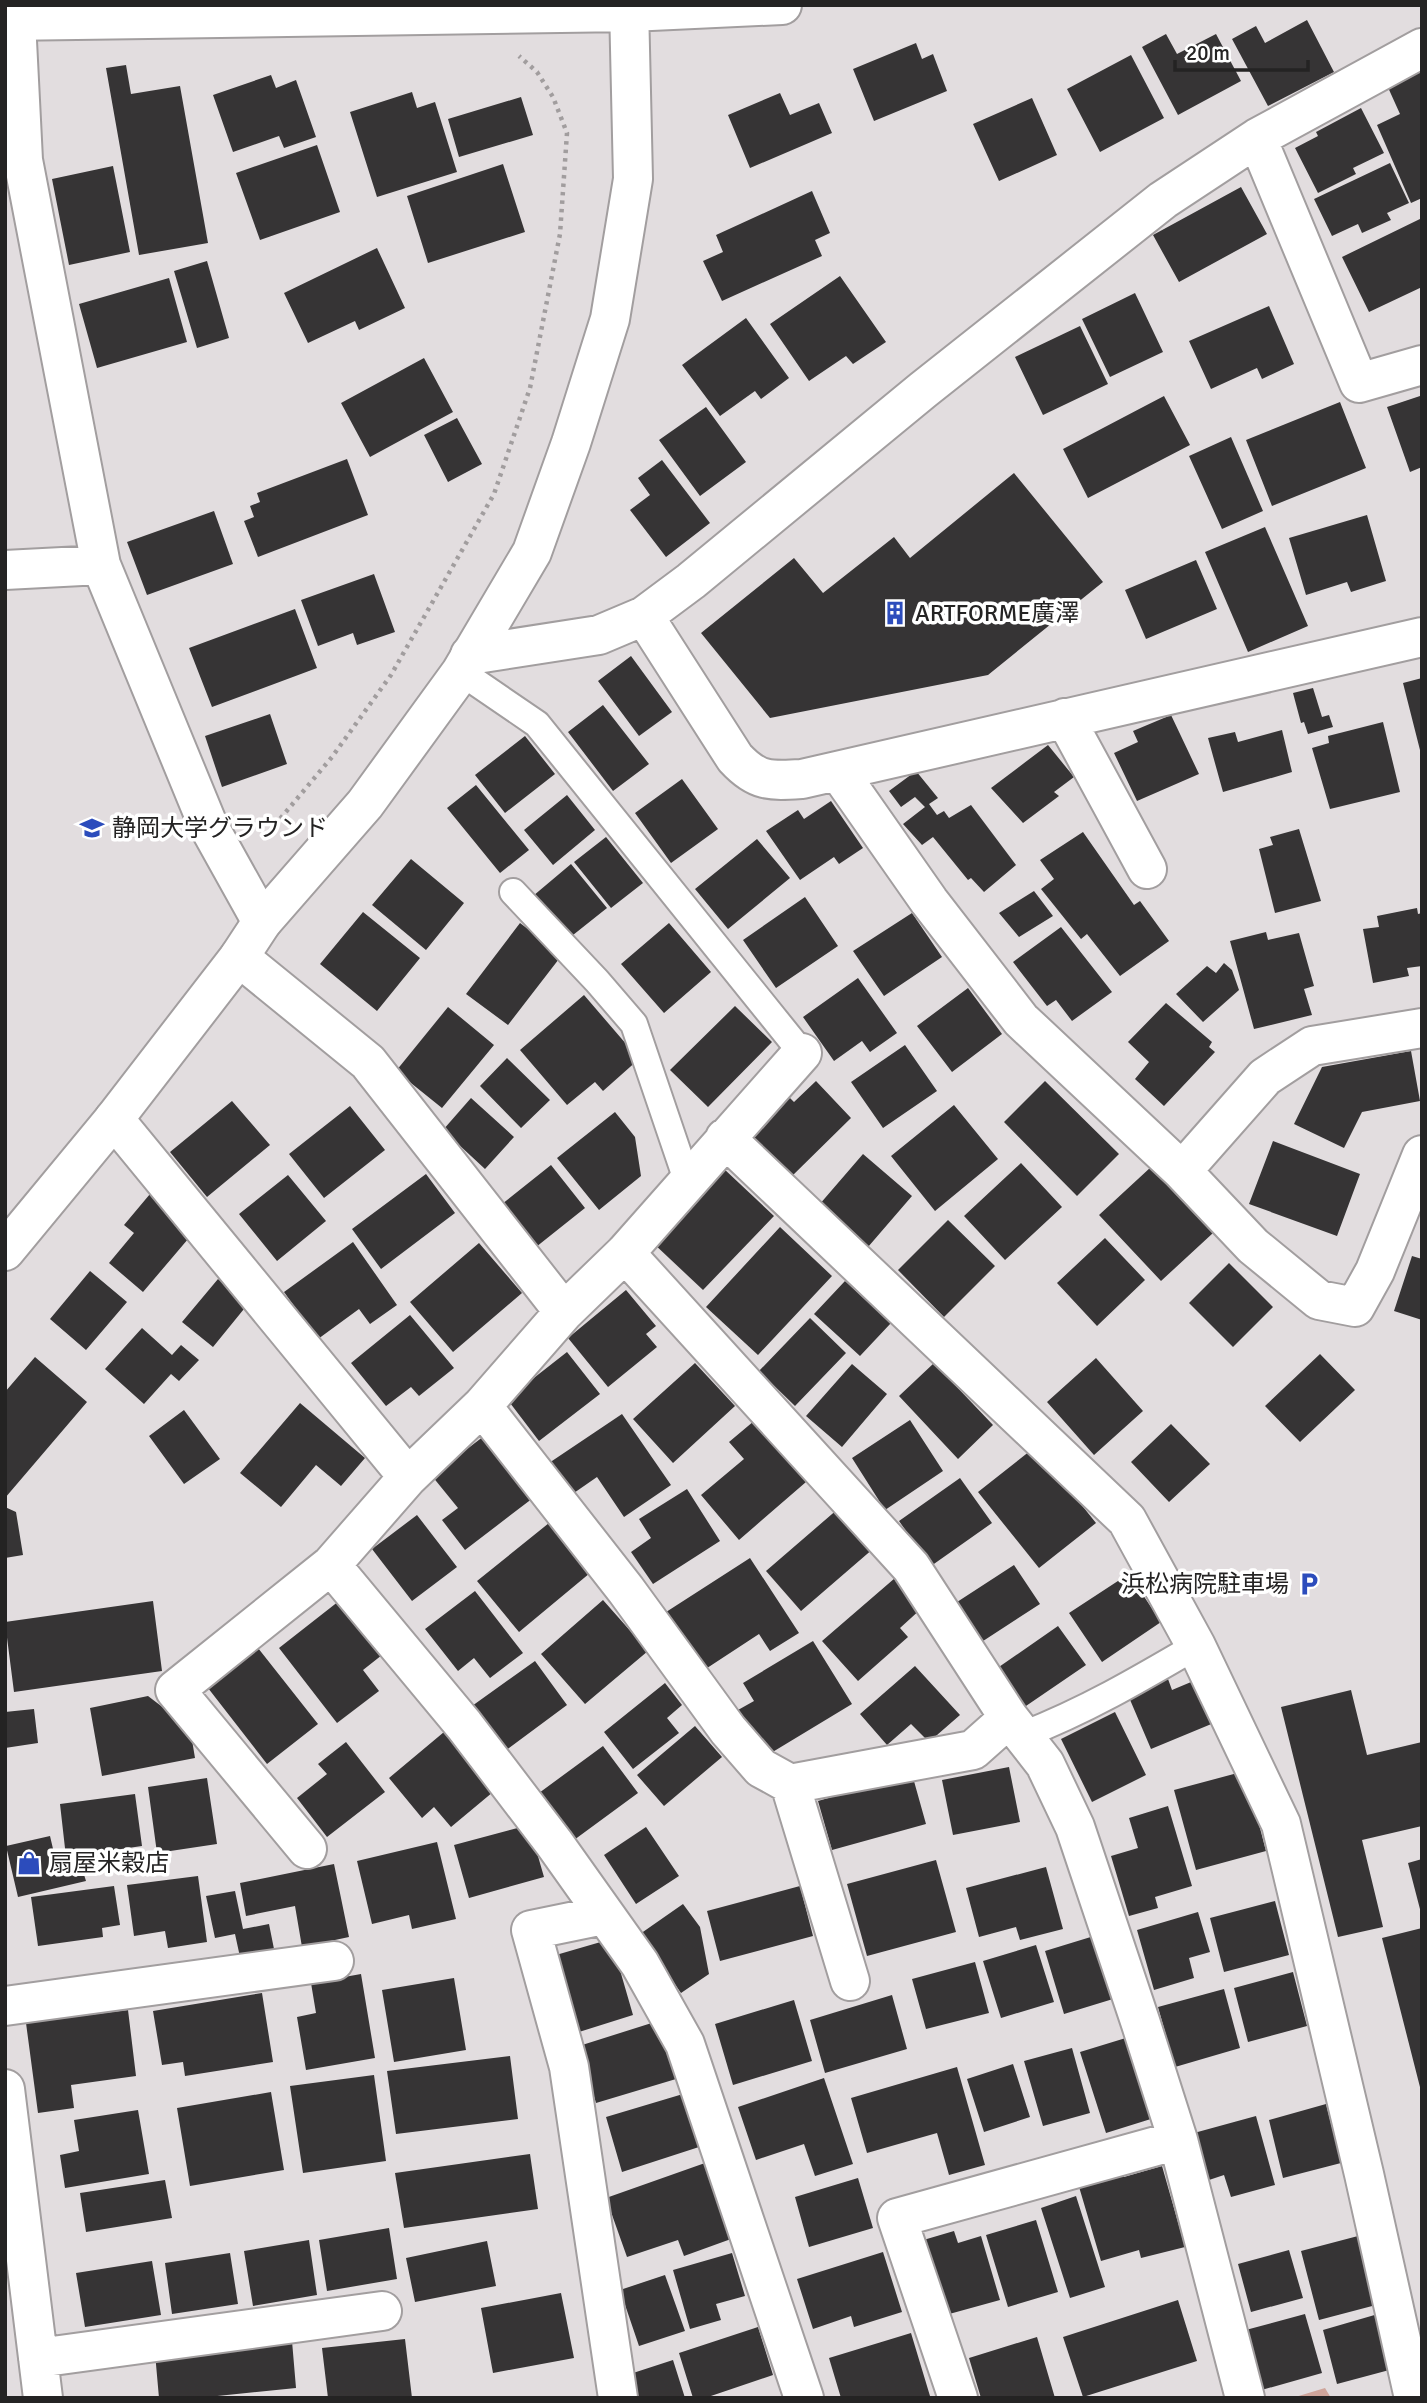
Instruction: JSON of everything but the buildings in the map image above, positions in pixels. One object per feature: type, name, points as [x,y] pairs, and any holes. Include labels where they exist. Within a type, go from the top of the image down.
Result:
[{"type":"street","points":[[262,922],[208,825],[101,565],[23,160],[10,21],[782,5]]},
{"type":"street","points":[[5,1251],[114,1119],[239,957],[262,922],[365,804],[466,664],[532,552],[571,443],[610,319],[633,179],[629,9]]},
{"type":"street","points":[[466,664],[599,635],[644,617],[923,390],[1163,200],[1257,138],[1422,48]]},
{"type":"street","points":[[1257,138],[1359,383],[1422,365]]},
{"type":"street","points":[[5,570],[101,565]]},
{"type":"street","points":[[644,617],[735,758],[749,773],[770,781],[802,779],[1422,637]]},
{"type":"street","points":[[1065,718],[1147,869]]},
{"type":"street","points":[[838,771],[929,901],[1021,1020],[1182,1171],[1253,1246],[1319,1300],[1355,1307],[1375,1271],[1422,1156]]},
{"type":"street","points":[[239,957],[368,1062],[564,1312]]},
{"type":"street","points":[[1182,1171],[1265,1077],[1312,1046],[1422,1028]]},
{"type":"street","points":[[307,1849],[175,1690],[331,1565],[408,1477],[482,1406],[564,1312],[625,1254],[687,1180],[802,1053]]},
{"type":"street","points":[[114,1119],[408,1477]]},
{"type":"street","points":[[725,1138],[1127,1520],[1196,1646],[1282,1824],[1414,2398]]},
{"type":"street","points":[[625,1254],[911,1567],[1016,1727],[1045,1764],[1075,1827],[1178,2140],[1245,2398]]},
{"type":"street","points":[[482,1406],[626,1590],[727,1730],[761,1768],[790,1784],[973,1750],[1016,1727]]},
{"type":"street","points":[[331,1565],[464,1725],[554,1843],[640,1964],[685,2044],[804,2398]]},
{"type":"street","points":[[790,1784],[850,1981]]},
{"type":"street","points":[[604,1915],[531,1930],[569,2067],[618,2398]]},
{"type":"street","points":[[5,2006],[334,1961]]},
{"type":"street","points":[[5,2089],[43,2398]]},
{"type":"street","points":[[958,2398],[897,2218],[1178,2140]]},
{"type":"street","points":[[38,2358],[382,2311]]},
{"type":"lane","points":[[466,664],[537,724],[802,1053]]},
{"type":"lane","points":[[513,892],[634,1024],[687,1180]]},
{"type":"lane","points":[[1016,1727],[1065,1719],[1118,1693],[1196,1646]]},
{"type":"path","points":[[234,873],[332,757],[391,675],[494,494],[530,388],[560,234],[567,133],[542,80],[514,51]]},
{"type":"shaded area","points":[[1325,2388],[1331,2398],[1292,2398]]},
{"type":"place","name":"ARTFORME廣澤","points":[[895,613]]},
{"type":"place","name":"静岡大学グラウンド","points":[[92,828]]},
{"type":"place","name":"浜松病院駐車場","points":[[1309,1584]]},
{"type":"place","name":"扇屋米穀店","points":[[29,1863]]}]
